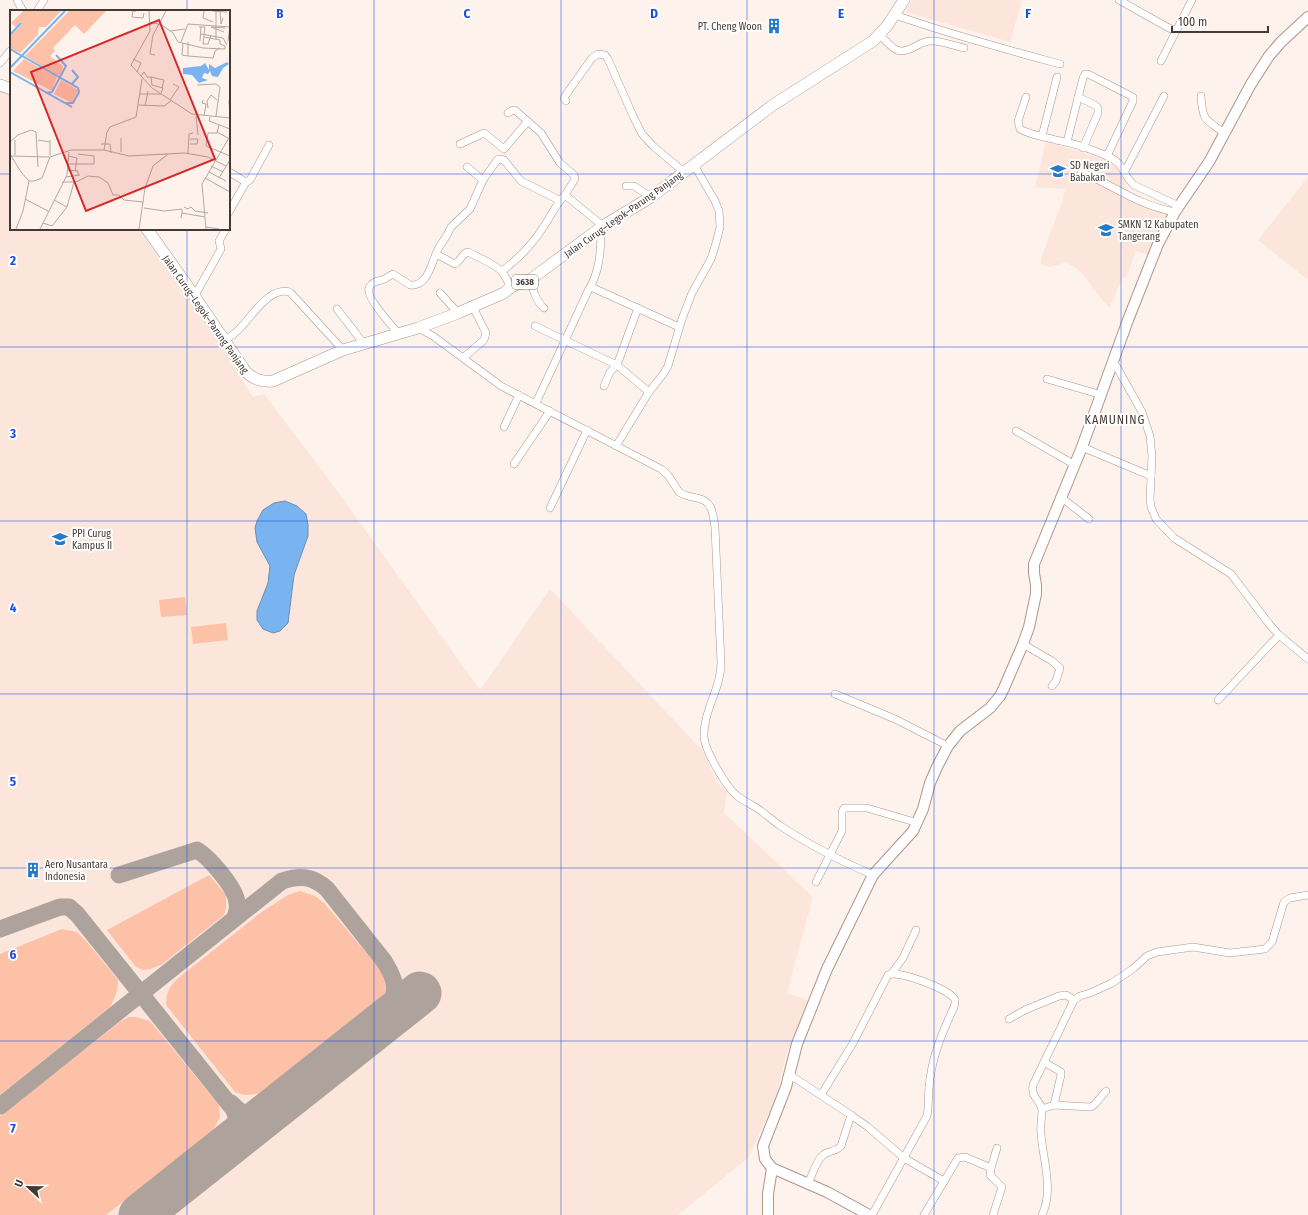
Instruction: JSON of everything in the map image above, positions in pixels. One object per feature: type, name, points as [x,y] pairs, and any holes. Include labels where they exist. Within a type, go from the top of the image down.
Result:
[{"type":"main road","name":"Jalan Curug–Legok–Parung Panjang","points":[[147,230],[246,372],[261,382],[273,381],[343,350],[418,328],[458,313],[504,293],[511,287],[531,279],[602,226],[651,197],[694,166],[760,114],[838,62],[873,41],[880,35],[904,0]]},
{"type":"main road","points":[[0,85],[10,89]]},
{"type":"street","points":[[17,0],[22,10]]},
{"type":"street","points":[[38,10],[44,0]]},
{"type":"street","points":[[1118,0],[1167,27],[1176,30]]},
{"type":"street","points":[[1161,61],[1192,0]]},
{"type":"street","points":[[895,15],[923,25],[1060,64]]},
{"type":"street","points":[[892,973],[934,985],[954,998],[955,1001],[954,1007],[938,1043],[929,1087],[929,1108],[927,1116],[871,1215],[827,1192],[772,1168],[767,1164],[763,1146],[780,1106],[790,1075],[797,1044],[827,968],[873,875],[906,840],[918,823],[936,767],[948,746],[960,731],[990,708],[1000,696],[1029,627],[1036,594],[1033,570],[1034,564],[1082,447],[1129,318],[1158,244],[1177,209],[1209,162],[1225,134],[1240,102],[1269,56],[1281,42],[1308,17]]},
{"type":"street","points":[[880,35],[896,50],[901,52],[907,51],[925,42],[932,41],[964,48]]},
{"type":"street","points":[[0,63],[10,51]]},
{"type":"street","points":[[566,101],[564,99],[565,96],[592,58],[598,54],[605,55],[642,134],[653,146],[684,172]]},
{"type":"street","points":[[1067,142],[1083,78],[1087,73],[1133,98],[1107,156]]},
{"type":"street","points":[[1042,136],[1057,77]]},
{"type":"street","points":[[1125,171],[1164,96]]},
{"type":"street","points":[[1201,96],[1202,113],[1208,122],[1225,134]]},
{"type":"street","points":[[1026,97],[1018,122],[1022,131],[1067,142],[1107,156],[1118,162],[1125,171],[1130,182],[1177,209]]},
{"type":"street","points":[[1078,97],[1098,106],[1099,110],[1083,148]]},
{"type":"street","points":[[502,272],[517,259],[544,228],[575,179],[574,175],[560,164],[541,133],[515,110],[511,110],[508,113]]},
{"type":"street","points":[[460,144],[484,133],[504,149],[527,122]]},
{"type":"street","points":[[230,210],[246,182],[250,180],[269,145]]},
{"type":"street","points":[[398,333],[382,314],[370,296],[368,291],[369,288],[376,282],[393,274],[410,285],[415,285],[430,273],[438,249],[451,227],[470,209],[483,180],[497,160],[502,159],[521,181],[562,198],[602,226],[601,250],[594,282],[536,403]]},
{"type":"street","points":[[616,446],[649,392],[668,366],[692,293],[711,259],[720,227],[719,210],[694,166]]},
{"type":"street","points":[[467,167],[483,180]]},
{"type":"street","points":[[1081,172],[1100,180],[1135,200],[1153,207],[1177,209]]},
{"type":"street","points":[[230,173],[246,182]]},
{"type":"street","points":[[626,186],[634,186],[651,197]]},
{"type":"street","points":[[194,297],[221,249],[218,241],[225,230]]},
{"type":"street","points":[[436,254],[455,264],[465,253],[468,252],[490,263],[502,272],[511,287]]},
{"type":"street","points":[[531,279],[534,295],[544,308]]},
{"type":"street","points":[[591,287],[680,326]]},
{"type":"street","points":[[225,340],[235,333],[268,298],[276,293],[287,291],[290,292],[343,350]]},
{"type":"street","points":[[440,292],[458,313]]},
{"type":"street","points":[[463,358],[484,340],[486,336],[473,307]]},
{"type":"street","points":[[604,386],[610,372],[617,365],[638,308]]},
{"type":"street","points":[[337,309],[364,344]]},
{"type":"street","points":[[535,326],[617,365],[649,392]]},
{"type":"street","points":[[418,328],[433,336],[497,383],[661,469],[668,475],[679,492],[706,501],[712,510],[715,528],[721,670],[704,726],[704,738],[709,752],[726,782],[736,795],[779,825],[830,855],[873,875]]},
{"type":"street","points":[[1114,362],[1142,412],[1150,436],[1152,456],[1151,507],[1156,519],[1174,538],[1231,574],[1279,635],[1308,659]]},
{"type":"street","points":[[1047,379],[1102,395]]},
{"type":"street","points":[[504,427],[519,395]]},
{"type":"street","points":[[514,464],[550,411]]},
{"type":"street","points":[[550,508],[587,430]]},
{"type":"street","points":[[1016,431],[1075,465]]},
{"type":"street","points":[[1082,447],[1151,476]]},
{"type":"street","points":[[1062,498],[1089,519]]},
{"type":"street","points":[[1218,700],[1279,635]]},
{"type":"street","points":[[1023,644],[1052,660],[1060,668],[1056,682],[1052,686]]},
{"type":"street","points":[[835,694],[895,719],[948,746]]},
{"type":"street","points":[[816,882],[842,831],[842,812],[844,808],[867,808],[918,823]]},
{"type":"street","points":[[1042,1215],[1046,1203],[1047,1187],[1041,1136],[1042,1109],[1040,1103],[1033,1095],[1032,1088],[1074,1000],[1080,996],[1098,990],[1112,983],[1134,968],[1147,956],[1158,952],[1193,947],[1230,953],[1265,949],[1272,942],[1284,902],[1290,898],[1308,896]]},
{"type":"street","points":[[822,1095],[853,1043],[886,976],[892,973],[902,958],[916,930]]},
{"type":"street","points":[[1009,1019],[1025,1010],[1059,996],[1066,995],[1074,1000]]},
{"type":"street","points":[[1044,1062],[1061,1072],[1054,1105]]},
{"type":"street","points":[[790,1075],[868,1127],[904,1158],[944,1181]]},
{"type":"street","points":[[1042,1109],[1054,1105],[1091,1107],[1106,1091]]},
{"type":"street","points":[[808,1184],[821,1157],[841,1146],[851,1115]]},
{"type":"street","points":[[993,1215],[1002,1187],[990,1175],[990,1168],[997,1148]]},
{"type":"street","points":[[924,1215],[958,1158],[965,1157],[990,1168]]},
{"type":"street","points":[[768,1215],[768,1194],[772,1168]]},
{"type":"shaded area","points":[[912,0],[1022,0],[1010,42],[906,12]]},
{"type":"shaded area","points":[[0,90],[10,94],[10,230],[141,230],[187,293],[253,397],[264,394],[333,485],[480,690],[550,589],[704,752],[716,781],[727,792],[724,813],[813,897],[787,993],[810,1001],[787,1052],[775,1100],[748,1158],[678,1215],[0,1215]]},
{"type":"shaded area","name":"SMKN 12 Kabupaten Tangerang","points":[[1046,141],[1116,164],[1130,195],[1172,208],[1148,255],[1136,251],[1126,278],[1123,277],[1109,308],[1080,271],[1069,264],[1063,263],[1050,267],[1041,264],[1041,259],[1062,202],[1065,189],[1035,187]]},
{"type":"shaded area","points":[[1308,177],[1308,280],[1258,240]]},
{"type":"shaded area","points":[[185,597],[187,615],[161,617],[159,600]]},
{"type":"shaded area","points":[[226,623],[228,640],[193,644],[191,627]]},
{"type":"shaded area","points":[[209,875],[226,895],[226,908],[224,915],[161,965],[143,970],[136,967],[107,930]]},
{"type":"shaded area","points":[[300,891],[315,896],[324,903],[381,970],[385,982],[384,995],[259,1094],[244,1095],[235,1092],[166,1005],[167,994],[177,979],[263,911],[288,895]]},
{"type":"shaded area","points":[[62,929],[77,932],[118,980],[115,997],[110,1007],[0,1095],[0,954]]},
{"type":"shaded area","points":[[129,1017],[136,1017],[150,1021],[219,1105],[220,1117],[213,1131],[106,1215],[0,1215],[0,1116],[121,1021]]},
{"type":"water","points":[[285,501],[297,506],[306,514],[308,536],[294,575],[288,623],[280,631],[273,633],[263,629],[257,620],[257,611],[268,583],[270,566],[257,542],[255,528],[263,510],[274,503]]},
{"type":"taxiway","points":[[119,875],[197,850],[221,873],[232,889],[237,904],[235,917]]},
{"type":"taxiway","points":[[0,1106],[282,881],[289,879],[300,877],[311,879],[317,881],[327,889],[384,961],[393,977],[394,990],[391,1005],[383,1018],[368,1034]]},
{"type":"taxiway","points":[[0,929],[60,907],[69,907],[77,914],[234,1110],[237,1124],[234,1135],[217,1154]]},
{"type":"taxiway","points":[[231,1103],[241,1113],[250,1117],[260,1116],[272,1110]]},
{"type":"runway","points":[[140,1215],[420,993]]},
{"type":"place","name":"PT. Cheng Woon","points":[[774,26]]},
{"type":"place","name":"SD Negeri Babakan","points":[[1058,171]]},
{"type":"place","name":"SMKN 12 Kabupaten Tangerang","points":[[1106,230]]},
{"type":"place","name":"PPI Curug Kampus II","points":[[60,539]]},
{"type":"place","name":"Aero Nusantara Indonesia","points":[[33,870]]},
{"type":"district","name":"KAMUNING","points":[[1115,420]]}]
